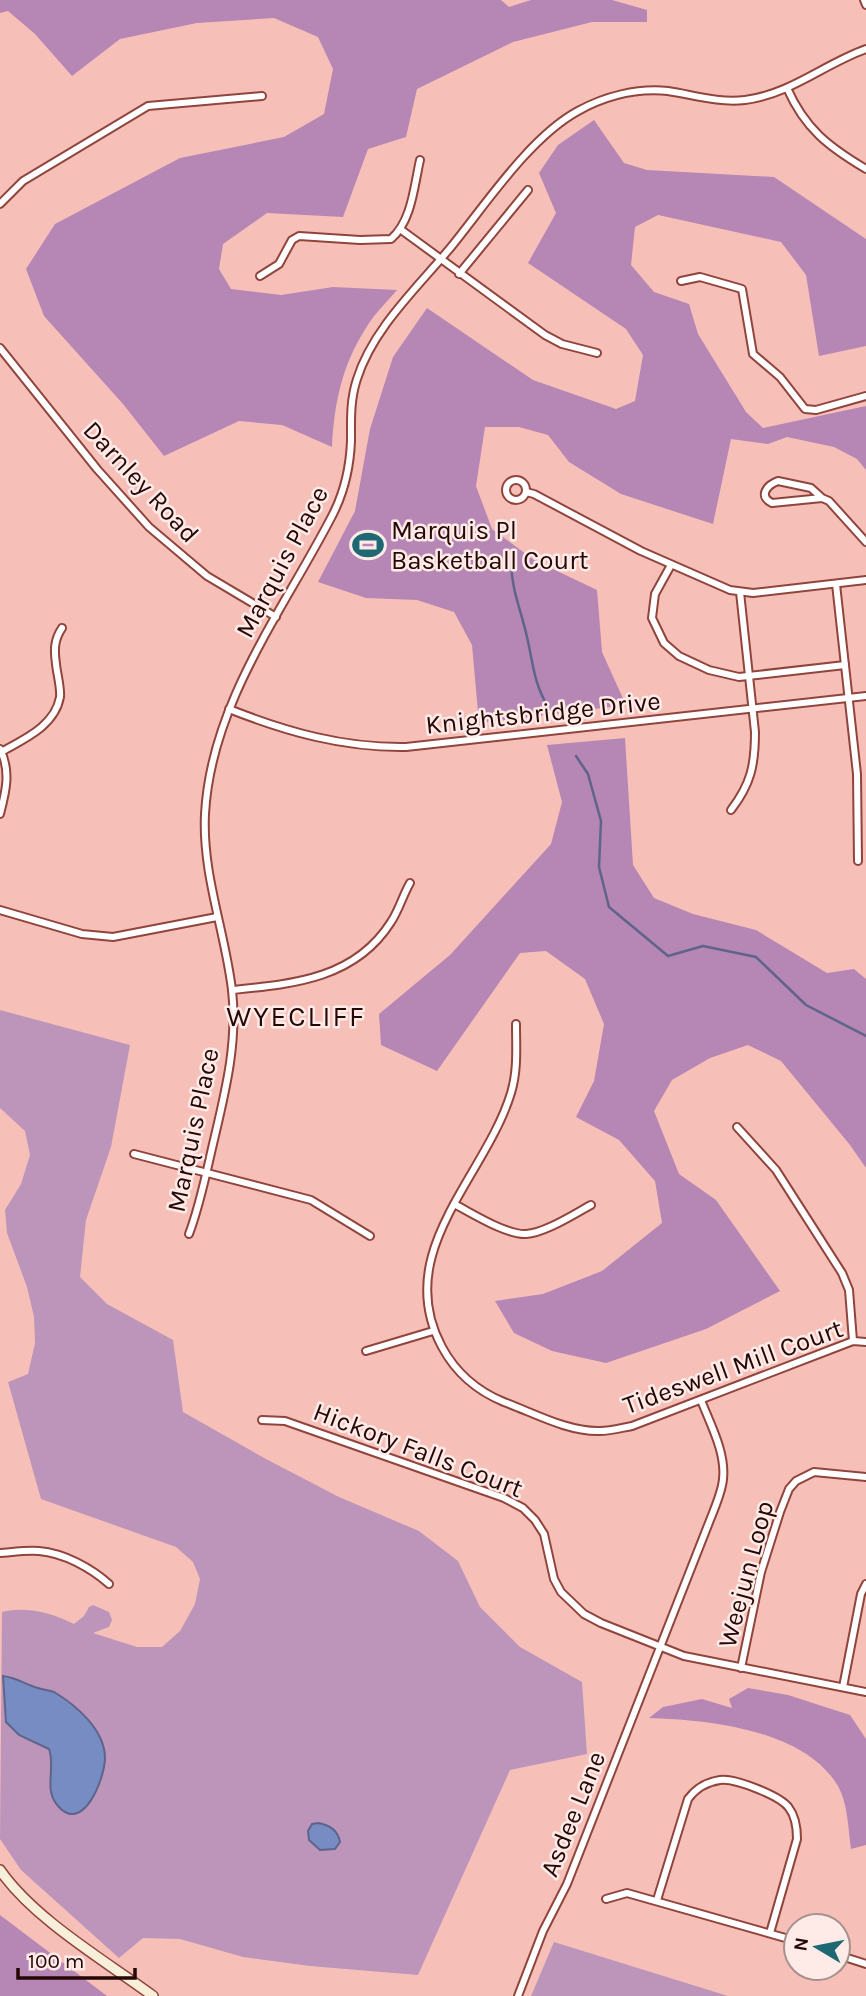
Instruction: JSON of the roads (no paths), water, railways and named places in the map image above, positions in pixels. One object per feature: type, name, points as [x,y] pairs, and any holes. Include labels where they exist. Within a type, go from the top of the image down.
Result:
[{"type":"street","points":[[864,0],[866,5]]},
{"type":"street","name":"Marquis Place","points":[[189,1234],[206,1172],[232,1053],[232,990],[208,873],[205,818],[213,759],[239,685],[332,516],[344,486],[350,458],[352,397],[362,364],[397,313],[524,157],[565,119],[594,103],[641,91],[733,100],[762,96],[788,88],[866,49]]},
{"type":"street","points":[[788,88],[802,117],[824,142],[866,169]]},
{"type":"street","points":[[0,204],[23,181],[148,106],[262,96]]},
{"type":"street","points":[[260,276],[279,264],[292,240],[299,236],[385,241],[391,239],[400,229],[408,211],[420,160]]},
{"type":"street","points":[[459,274],[528,190]]},
{"type":"street","points":[[400,229],[545,335],[578,349],[597,353]]},
{"type":"street","points":[[681,281],[700,277],[743,289],[753,354],[780,377],[805,409],[816,410],[866,396]]},
{"type":"street","name":"Darnley Road","points":[[0,348],[97,469],[149,527],[207,576],[276,617]]},
{"type":"street","points":[[822,498],[811,488],[782,481],[772,483],[766,488],[764,495],[765,499],[772,503],[822,498],[829,500],[866,542]]},
{"type":"street","points":[[526,492],[640,551],[740,592],[866,580]]},
{"type":"street","points":[[671,565],[659,584],[652,607],[653,625],[664,643],[679,656],[709,670],[739,677],[845,665]]},
{"type":"street","points":[[836,584],[858,785],[858,861]]},
{"type":"street","points":[[731,810],[745,791],[753,766],[755,733],[740,592]]},
{"type":"street","points":[[0,814],[8,780],[1,750],[36,733],[51,718],[60,697],[54,649],[56,636],[62,628]]},
{"type":"street","name":"Knightsbridge Drive","points":[[229,709],[310,737],[388,748],[433,746],[866,696]]},
{"type":"street","points":[[232,990],[306,981],[354,960],[383,934],[411,883]]},
{"type":"street","points":[[0,910],[82,934],[113,937],[218,917]]},
{"type":"street","name":"Tideswell Mill Court","points":[[516,1024],[516,1061],[511,1092],[497,1125],[435,1241],[426,1278],[428,1311],[433,1331],[451,1363],[485,1394],[576,1429],[601,1431],[632,1426],[853,1341],[866,1342]]},
{"type":"street","points":[[737,1127],[776,1170],[842,1273],[849,1290],[853,1341]]},
{"type":"street","points":[[134,1154],[311,1200],[370,1236]]},
{"type":"street","points":[[454,1204],[507,1230],[526,1234],[550,1226],[592,1205]]},
{"type":"street","points":[[366,1351],[433,1331]]},
{"type":"street","name":"Asdee Lane","points":[[518,1996],[543,1931],[567,1884],[710,1520],[723,1480],[723,1464],[701,1400]]},
{"type":"street","name":"Hickory Falls Court","points":[[262,1420],[285,1421],[523,1507],[544,1534],[554,1579],[561,1592],[572,1604],[601,1623],[684,1656],[866,1692]]},
{"type":"street","name":"Weejun Loop","points":[[741,1668],[761,1572],[779,1512],[789,1489],[796,1481],[814,1472],[866,1477]]},
{"type":"street","points":[[0,1553],[40,1551],[52,1554],[91,1569],[109,1584]]},
{"type":"street","points":[[843,1687],[861,1594],[866,1584]]},
{"type":"street","points":[[657,1900],[684,1810],[695,1790],[722,1779],[750,1787],[778,1797],[789,1808],[797,1824],[797,1839],[769,1933]]},
{"type":"street","points":[[0,1870],[9,1884],[43,1916],[153,1996]]},
{"type":"street","points":[[606,1899],[627,1893],[782,1937]]},
{"type":"water","points":[[3,1676],[54,1692],[80,1711],[95,1728],[104,1748],[104,1767],[97,1790],[84,1809],[76,1814],[67,1813],[58,1806],[51,1793],[49,1749],[19,1735],[6,1722]]},
{"type":"water","points":[[312,1824],[330,1827],[337,1834],[340,1842],[335,1849],[320,1850],[309,1840],[308,1831]]},
{"type":"waterway","points":[[511,563],[515,592],[535,674],[549,709]]},
{"type":"waterway","points":[[576,756],[588,774],[601,821],[599,867],[609,907],[668,956],[703,946],[756,957],[806,1005],[866,1036]]},
{"type":"place","name":"Marquis Pl Basketball Court","points":[[368,545]]},
{"type":"district","name":"WYECLIFF","points":[[296,1016]]}]
